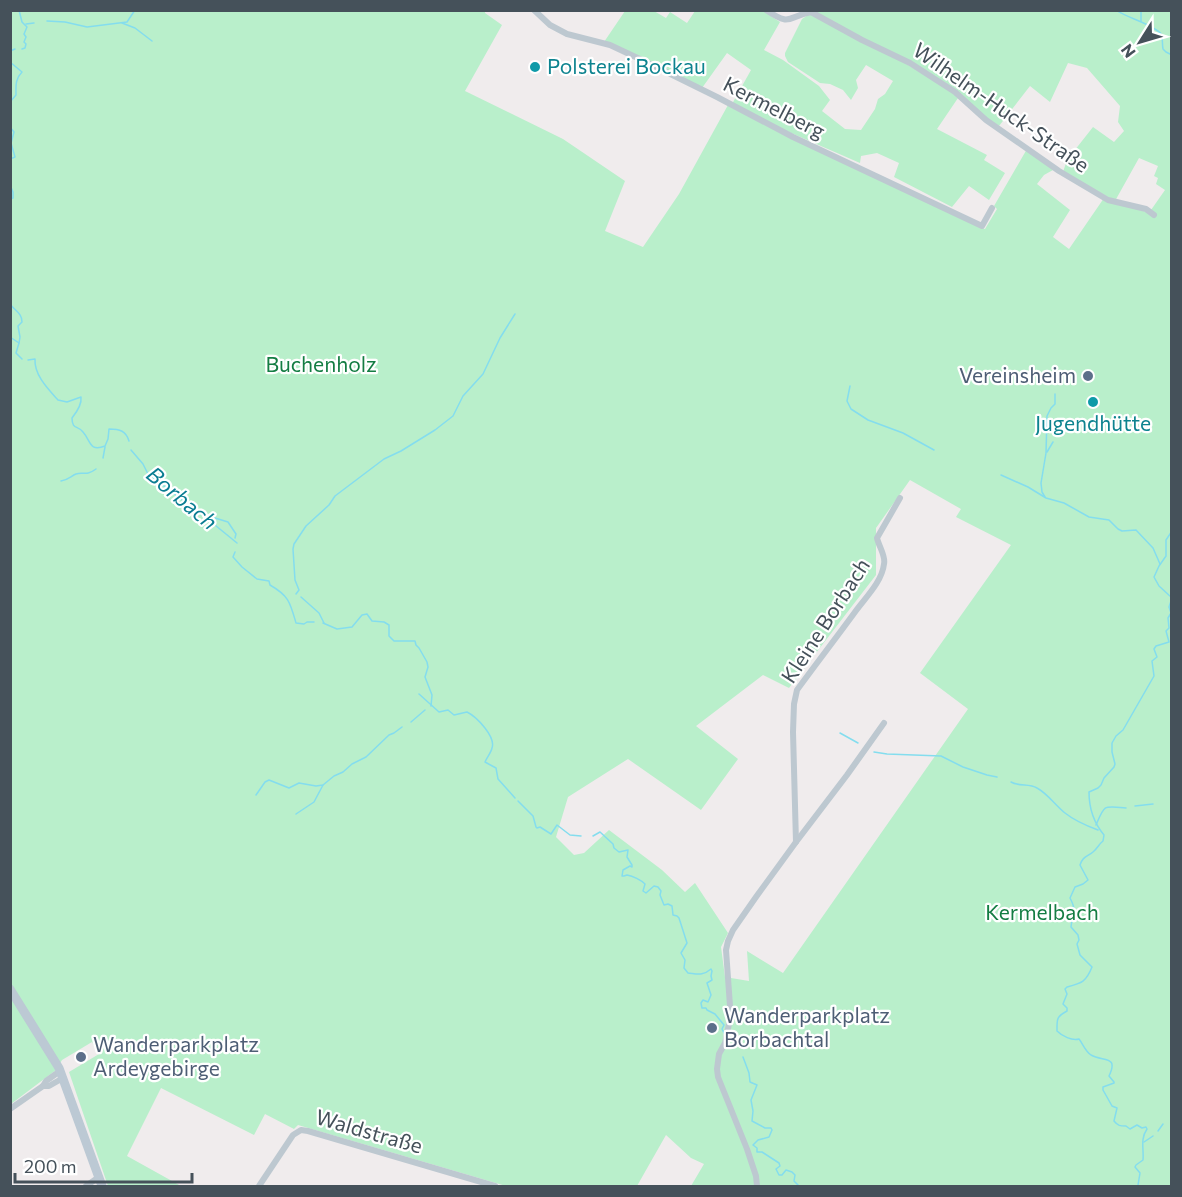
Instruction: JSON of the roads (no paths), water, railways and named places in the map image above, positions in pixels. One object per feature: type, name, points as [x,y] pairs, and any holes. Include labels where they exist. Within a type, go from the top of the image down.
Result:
[{"type":"main road","points":[[10,989],[62,1074],[100,1182]]},
{"type":"street","name":"Kermelberg","points":[[534,10],[550,25],[567,34],[619,49],[803,142],[982,226],[992,208]]},
{"type":"street","name":"Wilhelm-Huck-Straße","points":[[766,10],[784,20],[811,12],[862,40],[888,51],[955,92],[986,120],[1059,171],[1108,200],[1146,209],[1154,215]]},
{"type":"street","name":"Kleine Borbach","points":[[796,842],[794,704],[797,690],[872,589],[882,572],[885,563],[877,538],[900,498]]},
{"type":"street","points":[[757,1186],[747,1149],[718,1077],[717,1069],[719,1054],[725,1043],[729,1024],[726,950],[728,941],[733,930],[884,723]]},
{"type":"street","points":[[10,1109],[44,1086],[49,1086],[62,1074]]},
{"type":"street","name":"Waldstraße","points":[[259,1186],[293,1135],[301,1130],[495,1186]]},
{"type":"street","points":[[86,1186],[100,1182]]},
{"type":"waterway","name":"Borbach","points":[[19,10],[22,22],[27,27],[24,34],[26,44],[22,49]]},
{"type":"waterway","points":[[47,21],[87,27],[127,22],[135,10]]},
{"type":"waterway","name":"Kermelbach","points":[[1116,10],[1158,31],[1162,36],[1163,49],[1172,55]]},
{"type":"waterway","points":[[1141,10],[1141,21]]},
{"type":"waterway","points":[[26,24],[34,23]]},
{"type":"waterway","points":[[122,23],[135,28],[152,41]]},
{"type":"waterway","name":"Borbach","points":[[10,51],[15,49]]},
{"type":"waterway","name":"Borbach","points":[[10,62],[22,72],[17,80],[16,95],[10,102]]},
{"type":"waterway","name":"Borbach","points":[[10,127],[14,132],[11,143],[15,157],[10,159]]},
{"type":"waterway","name":"Borbach","points":[[10,185],[13,192],[13,198],[10,199]]},
{"type":"waterway","name":"Borbach","points":[[10,304],[22,319],[18,326],[19,343]]},
{"type":"waterway","points":[[296,594],[299,590],[295,580],[293,549],[306,526],[329,505],[335,496],[384,459],[435,430],[453,416],[463,396],[483,374],[500,338],[515,314]]},
{"type":"waterway","name":"Borbach","points":[[10,337],[19,343],[16,353],[22,359]]},
{"type":"waterway","name":"Borbach","points":[[28,360],[35,359],[39,376],[58,400],[67,402],[81,397],[72,422],[83,432],[93,447],[105,446],[109,429],[122,431],[129,441]]},
{"type":"waterway","points":[[850,386],[847,401],[851,409],[868,420],[903,433],[934,450]]},
{"type":"waterway","points":[[1045,497],[1041,483],[1046,453],[1047,416],[1055,404],[1055,394]]},
{"type":"waterway","points":[[1047,452],[1053,442]]},
{"type":"waterway","points":[[103,458],[105,447]]},
{"type":"waterway","name":"Borbach","points":[[131,450],[148,474],[237,543]]},
{"type":"waterway","points":[[61,481],[96,469]]},
{"type":"waterway","points":[[1001,475],[1046,498],[1064,503],[1089,517],[1109,520],[1122,531],[1136,530],[1153,548],[1160,564]]},
{"type":"waterway","points":[[211,520],[215,518],[228,522],[236,534],[235,538]]},
{"type":"waterway","name":"Kermelbach","points":[[1171,597],[1159,586],[1154,577],[1166,556],[1166,540],[1172,531]]},
{"type":"waterway","name":"Borbach","points":[[235,552],[233,557],[242,567],[257,579],[269,581],[270,585],[285,596],[296,623],[314,622]]},
{"type":"waterway","points":[[301,597],[319,613],[324,623]]},
{"type":"waterway","name":"Kermelbach","points":[[1139,1186],[1140,1173],[1135,1167],[1143,1160],[1143,1140],[1146,1127],[1142,1128],[1137,1125],[1130,1129],[1115,1123],[1117,1108],[1112,1106],[1103,1090],[1103,1087],[1114,1083],[1109,1076],[1112,1069],[1111,1062],[1091,1055],[1079,1039],[1070,1039],[1062,1035],[1057,1031],[1057,1024],[1059,1017],[1067,1011],[1063,1004],[1067,994],[1065,989],[1083,981],[1092,967],[1080,955],[1077,944],[1078,935],[1071,927],[1074,910],[1070,898],[1075,887],[1088,880],[1080,865],[1081,862],[1103,841],[1104,835],[1091,809],[1089,792],[1098,788],[1114,767],[1112,743],[1123,730],[1154,676],[1152,661],[1157,657],[1154,649],[1156,646],[1169,642],[1166,631],[1169,628],[1168,618],[1171,613],[1169,607],[1172,598]]},
{"type":"waterway","points":[[323,623],[337,629],[352,627],[362,615],[367,614],[372,621],[389,625],[389,636],[394,641],[415,641],[427,662],[425,677],[432,695],[431,706]]},
{"type":"waterway","name":"Borbach","points":[[419,694],[439,712],[448,710],[454,715],[467,712],[476,718],[491,738],[491,750],[485,762],[496,768],[498,779],[515,798]]},
{"type":"waterway","points":[[411,722],[425,710]]},
{"type":"waterway","points":[[256,795],[269,780],[289,788],[299,783],[323,785],[366,757],[389,735],[402,727]]},
{"type":"waterway","points":[[840,733],[858,743]]},
{"type":"waterway","points":[[874,752],[941,756],[963,767],[997,777]]},
{"type":"waterway","points":[[1011,782],[1037,788],[1069,816],[1098,830]]},
{"type":"waterway","points":[[296,814],[314,802],[323,785]]},
{"type":"waterway","name":"Borbach","points":[[518,801],[533,816],[537,828],[540,827],[551,834],[557,825],[570,835],[581,836]]},
{"type":"waterway","points":[[1135,806],[1153,804]]},
{"type":"waterway","points":[[1096,825],[1106,808],[1126,808]]},
{"type":"waterway","name":"Borbach","points":[[593,836],[600,832],[619,852],[628,850],[627,857],[632,867],[623,870],[622,876],[627,875],[641,881],[645,884],[643,891],[646,893],[654,886],[658,887],[664,905],[672,906],[673,915],[679,918],[687,943],[681,953],[685,960],[684,968],[688,973],[698,974],[711,969],[712,980],[707,983],[711,995],[708,1002],[703,1000],[702,1008],[715,1014],[724,1025],[722,1029],[724,1033]]},
{"type":"waterway","name":"Borbach","points":[[731,1038],[739,1041]]},
{"type":"waterway","name":"Borbach","points":[[743,1057],[750,1082],[757,1085],[751,1100],[752,1121],[772,1130],[769,1137],[758,1140],[753,1145],[757,1148],[757,1152],[762,1152],[779,1163],[780,1166],[776,1169],[779,1175],[786,1170],[792,1172],[795,1175],[794,1181],[799,1186]]},
{"type":"waterway","points":[[1158,1131],[1163,1124]]},
{"type":"waterway","points":[[1144,1142],[1153,1136]]},
{"type":"place","name":"Polsterei Bockau","points":[[535,67]]},
{"type":"place","name":"Vereinsheim","points":[[1088,376]]},
{"type":"place","name":"Jugendhütte","points":[[1093,402]]},
{"type":"place","name":"Wanderparkplatz Borbachtal","points":[[712,1028]]},
{"type":"place","name":"Wanderparkplatz Ardeygebirge","points":[[81,1057]]},
{"type":"park label","name":"Buchenholz","points":[[321,365]]}]
